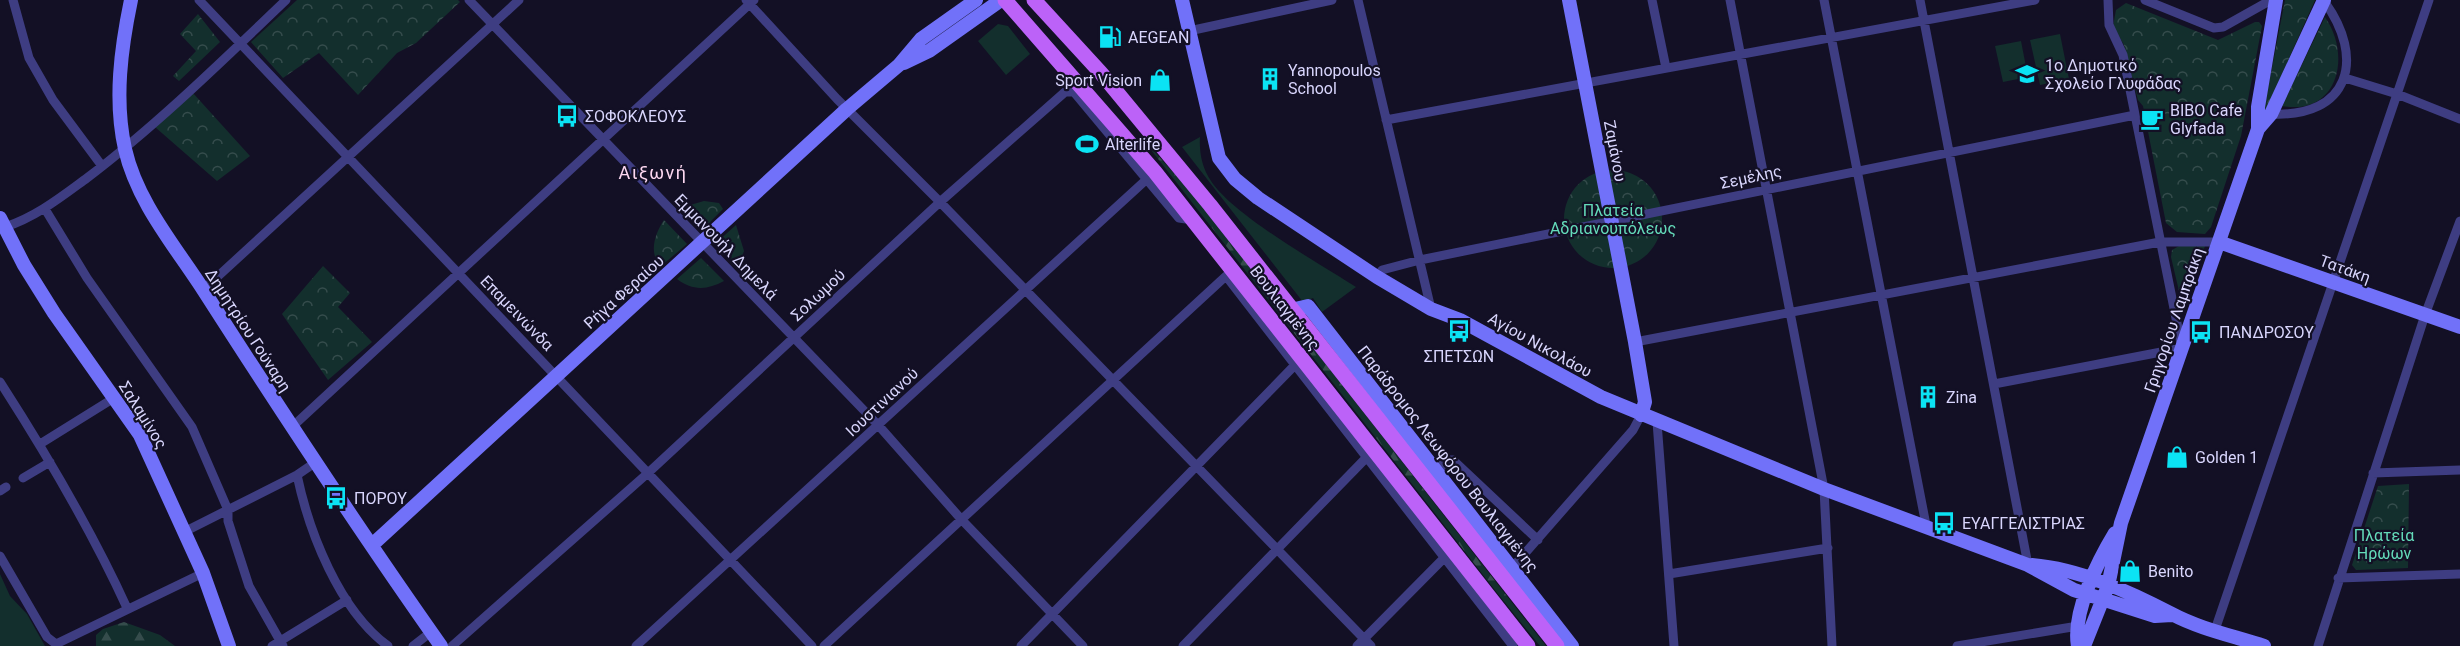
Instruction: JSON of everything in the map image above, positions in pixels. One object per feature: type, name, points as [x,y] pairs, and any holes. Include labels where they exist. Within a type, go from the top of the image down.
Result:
[{"type":"main road","name":"Βουλιαγμένης","points":[[1003,0],[1084,88],[1193,220],[1400,491],[1528,646]]},
{"type":"main road","name":"Βουλιαγμένης","points":[[1034,0],[1101,73],[1210,205],[1291,310],[1481,540],[1557,646]]},
{"type":"main road","points":[[1049,0],[1056,22]]},
{"type":"main road","points":[[1084,88],[1093,115]]},
{"type":"street","points":[[13,0],[28,58],[53,100],[102,166]]},
{"type":"street","name":"Δημητρίου Γούναρη","points":[[131,0],[119,72],[125,149],[140,190],[167,237],[292,427],[441,646]]},
{"type":"street","name":"Επαμεινώνδα","points":[[199,0],[812,646]]},
{"type":"street","points":[[2,222],[23,222],[45,209],[125,149],[286,0]]},
{"type":"street","name":"Εμμανουήλ Δημελά","points":[[469,0],[701,244],[879,426],[961,519],[1083,646]]},
{"type":"street","points":[[203,290],[519,0]]},
{"type":"street","name":"Ρήγα Φεραίου","points":[[372,545],[847,109],[899,65],[921,39],[976,0]]},
{"type":"street","name":"Ρήγα Φεραίου","points":[[899,65],[929,51],[1003,0]]},
{"type":"street","name":"Αγίου Νικολάου","points":[[1182,0],[1219,158],[1234,179],[1258,198],[1377,277],[1431,309],[1460,320],[1601,397],[1657,422],[1824,489],[1926,525],[2028,565],[2087,595],[2155,616],[2172,615]]},
{"type":"street","points":[[1189,31],[1332,0]]},
{"type":"street","points":[[1358,0],[1431,309]]},
{"type":"street","name":"Ζαμάνου","points":[[1569,0],[1635,342],[1645,402],[1641,415]]},
{"type":"street","points":[[1652,0],[1666,68]]},
{"type":"street","points":[[1730,0],[1824,489],[1832,646]]},
{"type":"street","points":[[1824,0],[1926,525]]},
{"type":"street","points":[[1920,0],[2028,565]]},
{"type":"street","points":[[1386,120],[2035,0]]},
{"type":"street","points":[[1994,384],[2182,348],[2123,55],[2109,25],[2108,0]]},
{"type":"street","points":[[2145,0],[2214,28],[2223,27],[2271,0]]},
{"type":"street","name":"Γρηγορίου Λαμπράκη","points":[[2084,646],[2108,586],[2121,523],[2258,129],[2258,107],[2276,0]]},
{"type":"street","name":"Γρηγορίου Λαμπράκη","points":[[2258,129],[2271,114],[2324,0],[2339,21],[2345,40],[2348,62],[2345,78]]},
{"type":"street","points":[[2215,630],[2429,0]]},
{"type":"street","points":[[292,427],[750,1],[847,109],[1368,642]]},
{"type":"street","points":[[2271,114],[2294,116],[2315,110],[2332,96],[2345,78],[2397,94],[2460,119]]},
{"type":"street","name":"Σολωμού","points":[[452,646],[648,473],[940,202],[1065,92],[1074,92],[1179,218],[1193,220]]},
{"type":"street","name":"Σεμέλης","points":[[1377,277],[1382,270],[1420,260],[2135,115]]},
{"type":"street","name":"Ιουστινιανού","points":[[636,646],[1147,179]]},
{"type":"street","points":[[45,209],[87,278],[192,427],[228,510],[228,521],[249,586],[278,645],[347,600]]},
{"type":"street","points":[[2318,646],[2373,473],[2460,221]]},
{"type":"street","name":"Σαλαμίνος","points":[[2,222],[48,304],[140,435],[203,573],[229,646]]},
{"type":"street","points":[[1635,342],[2160,242],[2219,242]]},
{"type":"street","name":"Τατάκη","points":[[2219,242],[2460,327]]},
{"type":"street","points":[[824,646],[1226,276],[1295,365],[1311,377],[1366,458],[1400,491]]},
{"type":"street","name":"Παράδρομος Λεωφόρου Βουλιαγμένης","points":[[1291,310],[1308,306],[1439,471],[1481,540],[1512,568],[1572,646]]},
{"type":"street","points":[[1021,646],[1295,365]]},
{"type":"street","points":[[0,382],[40,444],[97,542],[127,609]]},
{"type":"street","points":[[40,444],[114,398]]},
{"type":"street","points":[[1512,568],[1633,430],[1641,415]]},
{"type":"street","points":[[1657,422],[1674,646]]},
{"type":"street","points":[[1183,646],[1366,458]]},
{"type":"street","points":[[1439,471],[1445,460],[1453,460],[1538,540]]},
{"type":"street","points":[[22,478],[50,462]]},
{"type":"street","points":[[184,532],[297,475],[316,462]]},
{"type":"street","points":[[2373,473],[2460,470]]},
{"type":"street","points":[[297,475],[305,514],[347,600],[388,646]]},
{"type":"street","name":"Γρηγορίου Λαμπράκη","points":[[2078,646],[2078,626],[2092,579],[2121,523]]},
{"type":"street","points":[[1669,574],[1828,548]]},
{"type":"street","points":[[1357,646],[1368,642],[1449,553],[1513,646]]},
{"type":"street","points":[[0,556],[46,637],[56,645],[203,573]]},
{"type":"street","name":"Αγίου Νικολάου","points":[[2028,565],[2048,567],[2092,579],[2159,606],[2172,615],[2264,646]]},
{"type":"street","points":[[2338,578],[2460,574]]},
{"type":"street","points":[[1957,646],[2078,626]]},
{"type":"street","points":[[413,646],[431,632]]},
{"type":"green space","points":[[297,0],[458,0],[460,2],[416,43],[397,53],[358,95],[319,53],[283,78],[251,42]]},
{"type":"green space","points":[[2285,0],[2315,0],[2266,110],[2264,109]]},
{"type":"green space","points":[[2126,3],[2218,40],[2255,22],[2259,22],[2262,26],[2241,136],[2211,227],[2205,234],[2177,232],[2166,223],[2143,106],[2138,100],[2124,45],[2113,26],[2116,10]]},
{"type":"green space","points":[[198,14],[220,42],[179,81],[173,76],[196,51],[180,34]]},
{"type":"green space","points":[[2325,17],[2338,49],[2335,80],[2327,93],[2316,102],[2301,107],[2282,106]]},
{"type":"green space","points":[[998,24],[1008,26],[1030,54],[1006,75],[978,41]]},
{"type":"green space","points":[[2060,34],[2069,79],[2040,85],[2030,40]]},
{"type":"green space","points":[[2021,41],[2028,77],[2003,82],[1995,46]]},
{"type":"green space","points":[[192,92],[250,156],[217,181],[155,127]]},
{"type":"green space","points":[[1137,132],[1196,198],[1546,646],[1540,646],[1498,594]]},
{"type":"green space","points":[[1200,137],[1205,171],[1222,194],[1238,209],[1278,238],[1356,287],[1322,312],[1313,298],[1303,302],[1182,147]]},
{"type":"green space","name":"Πλατεία Αδριανουπόλεως","points":[[1613,170],[1632,174],[1647,185],[1658,200],[1662,219],[1658,238],[1647,253],[1632,264],[1613,268],[1594,264],[1579,253],[1568,238],[1564,219],[1568,200],[1579,185],[1594,174]]},
{"type":"green space","points":[[704,201],[719,203],[723,209],[702,230],[680,208]]},
{"type":"green space","points":[[664,220],[687,244],[661,266],[655,256],[654,243]]},
{"type":"green space","points":[[736,225],[744,251],[738,268],[715,244]]},
{"type":"green space","points":[[2179,246],[2205,246],[2183,308],[2171,257],[2172,250]]},
{"type":"green space","points":[[701,258],[724,281],[700,288],[689,286],[677,279]]},
{"type":"green space","points":[[323,266],[350,293],[338,307],[372,342],[328,380],[282,314]]},
{"type":"green space","name":"Πλατεία Ηρώων","points":[[2409,484],[2408,568],[2356,570],[2352,565],[2378,486]]},
{"type":"green space","points":[[0,574],[10,596],[27,614],[45,646],[0,646]]},
{"type":"green space","points":[[124,622],[160,635],[175,646],[96,646],[96,635],[103,629]]},
{"type":"place","name":"AEGEAN","points":[[1110,37]]},
{"type":"place","name":"1ο Δημοτικό Σχολείο Γλυφάδας","points":[[2027,74]]},
{"type":"place","name":"Yannopoulos School","points":[[1270,79]]},
{"type":"place","name":"Sport Vision","points":[[1160,80]]},
{"type":"place","name":"ΣΟΦΟΚΛΕΟΥΣ","points":[[567,116]]},
{"type":"place","name":"BIBO Cafe Glyfada","points":[[2152,119]]},
{"type":"place","name":"Alterlife","points":[[1087,144]]},
{"type":"place","name":"ΣΠΕΤΣΩΝ","points":[[1459,331]]},
{"type":"place","name":"ΠΑΝΔΡΟΣΟΥ","points":[[2201,332]]},
{"type":"place","name":"Zina","points":[[1928,397]]},
{"type":"place","name":"Golden 1","points":[[2177,457]]},
{"type":"place","name":"ΠΟΡΟΥ","points":[[336,498]]},
{"type":"place","name":"ΕΥΑΓΓΕΛΙΣΤΡΙΑΣ","points":[[1944,523]]},
{"type":"place","name":"Benito","points":[[2130,571]]},
{"type":"district","name":"Αιξωνή","points":[[653,172]]}]
